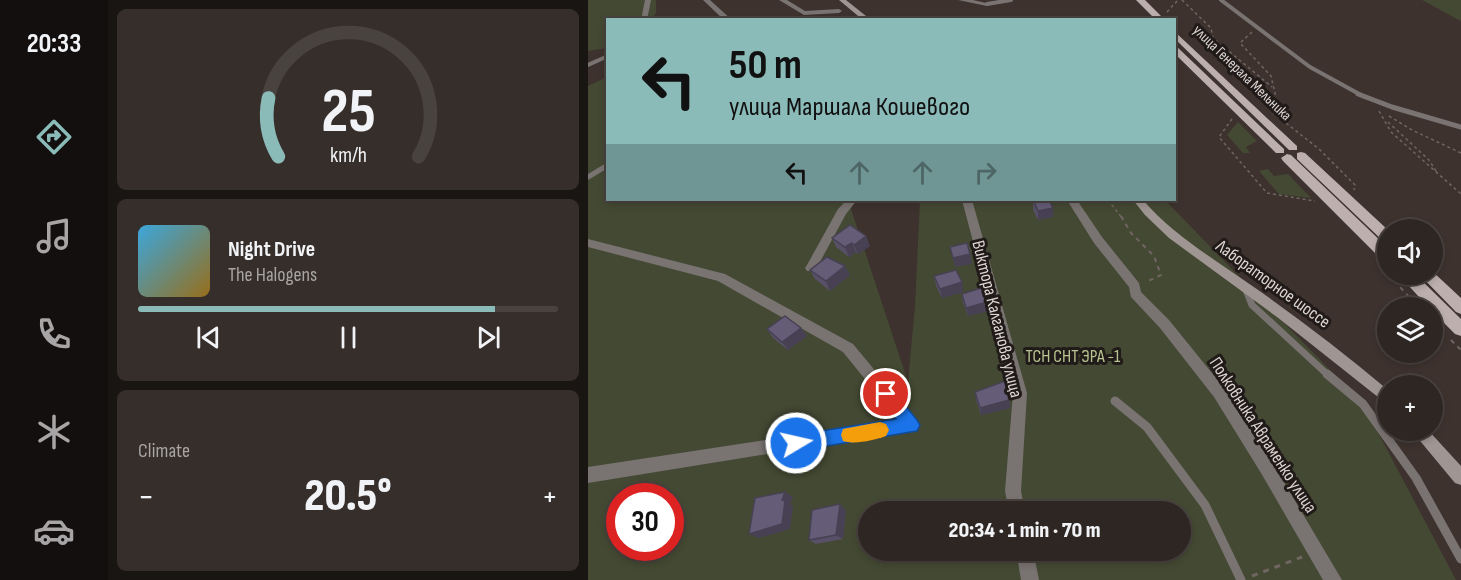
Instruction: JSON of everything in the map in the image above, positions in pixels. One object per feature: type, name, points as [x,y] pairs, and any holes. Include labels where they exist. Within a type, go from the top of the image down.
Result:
[{"type":"main road","points":[[842,0],[865,18]]},
{"type":"main road","points":[[1128,0],[1146,18]]},
{"type":"main road","points":[[1140,0],[1162,17]]},
{"type":"main road","name":"улица Генерала Мельника","points":[[1176,35],[1293,155],[1377,254]]},
{"type":"main road","name":"улица Генерала Мельника","points":[[1176,49],[1270,141],[1281,144],[1377,228]]},
{"type":"main road","name":"Лабораторное шоссе","points":[[1139,201],[1147,212],[1203,258],[1337,354],[1377,389]]},
{"type":"main road","points":[[1417,285],[1461,329]]},
{"type":"main road","points":[[1437,285],[1461,308]]},
{"type":"main road","points":[[1428,441],[1461,477]]},
{"type":"street","points":[[644,18],[648,0]]},
{"type":"street","points":[[706,0],[727,18]]},
{"type":"street","points":[[782,0],[804,13],[839,11]]},
{"type":"street","points":[[961,0],[987,4]]},
{"type":"street","points":[[811,268],[842,212],[851,201]]},
{"type":"street","name":"Виктора Калганова улица","points":[[967,201],[1020,393],[1013,491],[1015,501]]},
{"type":"street","name":"Полковника Авраменко улица","points":[[1073,201],[1098,240],[1135,286],[1135,294],[1159,315],[1242,427],[1333,580]]},
{"type":"street","points":[[588,243],[721,277],[848,348],[911,425],[588,475]]},
{"type":"street","points":[[1026,561],[1030,580]]},
{"type":"lane","points":[[987,4],[1011,0]]},
{"type":"lane","points":[[1221,0],[1298,59],[1332,81],[1391,107],[1461,127]]},
{"type":"lane","points":[[588,65],[606,57]]},
{"type":"lane","points":[[588,177],[606,166]]},
{"type":"lane","points":[[1244,286],[1252,305],[1309,359],[1363,404],[1416,478],[1461,559]]},
{"type":"lane","points":[[1115,401],[1147,427],[1205,505],[1240,579]]},
{"type":"path","points":[[1162,17],[1178,0]]},
{"type":"path","points":[[1182,0],[1210,28],[1213,38],[1272,87]]},
{"type":"path","points":[[1251,23],[1252,32],[1240,43],[1271,76],[1276,102]]},
{"type":"path","points":[[1439,175],[1429,160],[1386,120],[1376,107],[1412,130],[1461,153]]},
{"type":"path","points":[[1267,111],[1280,116],[1299,135],[1312,141],[1355,185],[1354,190]]},
{"type":"path","points":[[1234,117],[1219,138],[1267,193],[1319,202]]},
{"type":"path","points":[[1386,120],[1391,132],[1461,194]]},
{"type":"path","points":[[1109,201],[1125,221],[1131,233],[1154,256],[1161,275],[1135,286]]},
{"type":"path","points":[[1398,285],[1409,297]]},
{"type":"path","points":[[1240,579],[1316,552]]},
{"type":"green space","points":[[588,0],[656,0],[656,13],[653,18],[606,18],[606,48],[588,51]]},
{"type":"green space","points":[[1422,0],[1461,0],[1461,21],[1459,20]]},
{"type":"green space","name":"ТСН СНТ ЭРА -1","points":[[606,77],[606,201],[848,201],[908,382],[915,306],[920,201],[1166,201],[1363,404],[1377,430],[1377,441],[1383,441],[1456,580],[588,580],[588,86]]},
{"type":"green space","points":[[1238,122],[1257,141],[1246,147],[1250,153],[1243,153],[1227,135]]},
{"type":"green space","points":[[1268,169],[1274,176],[1288,174],[1311,198],[1279,194],[1259,171]]},
{"type":"building","points":[[1033,201],[1050,201],[1053,208],[1038,211]]},
{"type":"building","points":[[850,225],[866,236],[854,245],[852,243],[845,247],[832,238]]},
{"type":"building","points":[[967,243],[970,254],[953,258],[950,247]]},
{"type":"building","points":[[827,257],[845,266],[826,281],[810,270]]},
{"type":"building","points":[[956,270],[962,282],[940,289],[934,276]]},
{"type":"building","points":[[981,288],[987,302],[966,308],[962,294]]},
{"type":"building","points":[[785,316],[801,328],[782,342],[767,329]]},
{"type":"building","points":[[1005,381],[1009,400],[980,408],[975,392]]},
{"type":"building","points":[[785,492],[782,500],[785,501],[782,524],[749,534],[755,498]]},
{"type":"building","points":[[840,504],[836,535],[809,540],[812,510]]},
{"type":"slow traffic","points":[[849,435],[880,430]]},
{"type":"route","points":[[796,443],[911,425],[886,394]]}]
